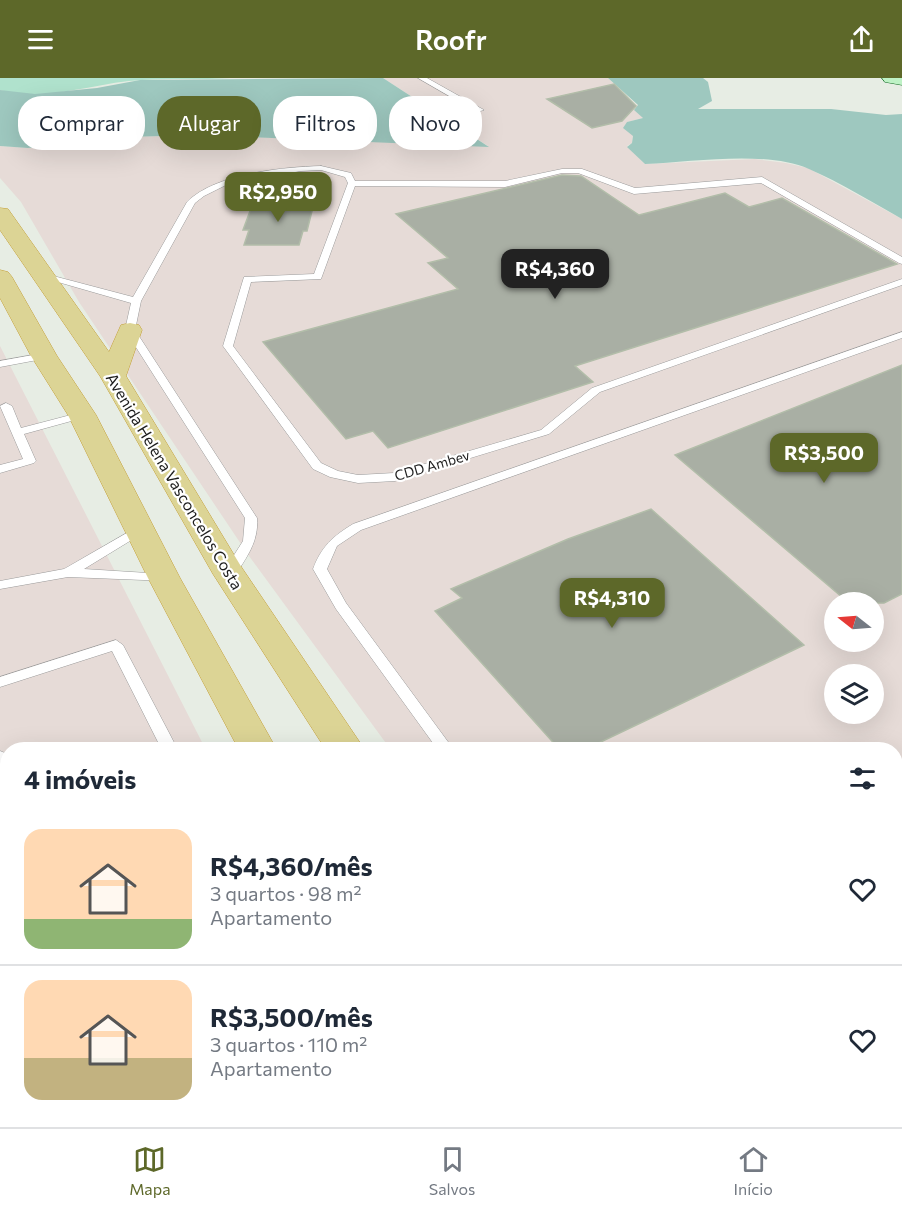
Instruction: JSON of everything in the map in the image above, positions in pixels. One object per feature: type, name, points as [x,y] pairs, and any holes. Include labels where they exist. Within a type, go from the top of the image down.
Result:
[{"type":"highway","name":"Avenida Helena Vasconcelos Costa","points":[[0,214],[41,276],[113,376],[229,574],[341,742]]},
{"type":"highway","points":[[3,289],[82,415],[164,578],[254,742]]},
{"type":"highway","points":[[113,376],[130,330]]},
{"type":"street","points":[[891,78],[902,80]]},
{"type":"lane","points":[[422,78],[455,96]]},
{"type":"lane","points":[[229,574],[249,544],[253,531],[251,518],[130,330],[136,301],[191,202],[201,194],[228,181],[301,169],[336,170],[348,175],[352,183],[505,184],[562,171],[579,171],[634,191],[762,180],[902,261]]},
{"type":"lane","name":"CDD Ambev","points":[[352,183],[318,277],[247,279],[228,346],[317,466],[334,474],[358,479],[395,477],[545,432],[596,390],[902,282]]},
{"type":"lane","points":[[41,276],[136,301]]},
{"type":"lane","points":[[440,742],[341,606],[320,569],[326,551],[337,538],[357,527],[902,335]]},
{"type":"lane","points":[[0,364],[44,356]]},
{"type":"lane","points":[[0,469],[30,460],[6,406]]},
{"type":"lane","points":[[18,432],[82,415]]},
{"type":"lane","points":[[68,573],[139,530]]},
{"type":"lane","points":[[0,585],[68,573],[164,578]]},
{"type":"lane","points":[[0,682],[116,645],[166,742]]},
{"type":"shaded area","points":[[383,78],[608,78],[638,106],[643,118],[627,122],[633,135],[632,143],[627,146],[645,164],[755,159],[786,163],[808,168],[902,219],[902,742],[385,742],[249,556],[79,302],[21,202],[0,178],[0,146],[18,147],[18,150],[145,150],[145,136],[157,136],[157,150],[261,150],[261,137],[273,138],[273,150],[377,150],[377,142],[389,142],[389,150],[482,150],[482,146],[488,146],[482,142],[482,96],[411,96]]},
{"type":"shaded area","points":[[383,78],[411,96],[389,96],[389,143],[377,142],[377,96],[273,96],[273,138],[261,138],[261,96],[157,96],[157,136],[145,136],[145,96],[18,96],[18,147],[0,146],[0,90],[35,94],[97,88],[140,80]]},
{"type":"shaded area","points":[[608,78],[703,78],[708,82],[712,101],[698,109],[831,109],[886,115],[902,114],[902,219],[833,180],[791,163],[728,159],[645,164],[627,147],[632,143],[633,136],[623,128],[627,122],[643,118],[634,110],[638,105]]},
{"type":"shaded area","points":[[0,346],[202,742],[0,742]]},
{"type":"green space","points":[[0,78],[230,78],[142,80],[35,94],[0,90]]},
{"type":"building","points":[[614,84],[636,106],[622,121],[592,128],[547,99]]},
{"type":"building","points":[[562,175],[581,176],[639,215],[725,193],[749,207],[782,198],[897,264],[575,366],[593,382],[388,448],[373,431],[346,439],[263,342],[458,289],[428,263],[448,258],[396,214]]},
{"type":"building","points":[[253,203],[314,203],[307,231],[303,231],[299,245],[244,245],[249,230],[243,230]]},
{"type":"building","points":[[902,365],[902,594],[884,603],[884,592],[836,592],[675,455]]},
{"type":"building","points":[[651,509],[804,645],[601,742],[553,742],[435,611],[462,598],[451,589],[568,539]]}]
